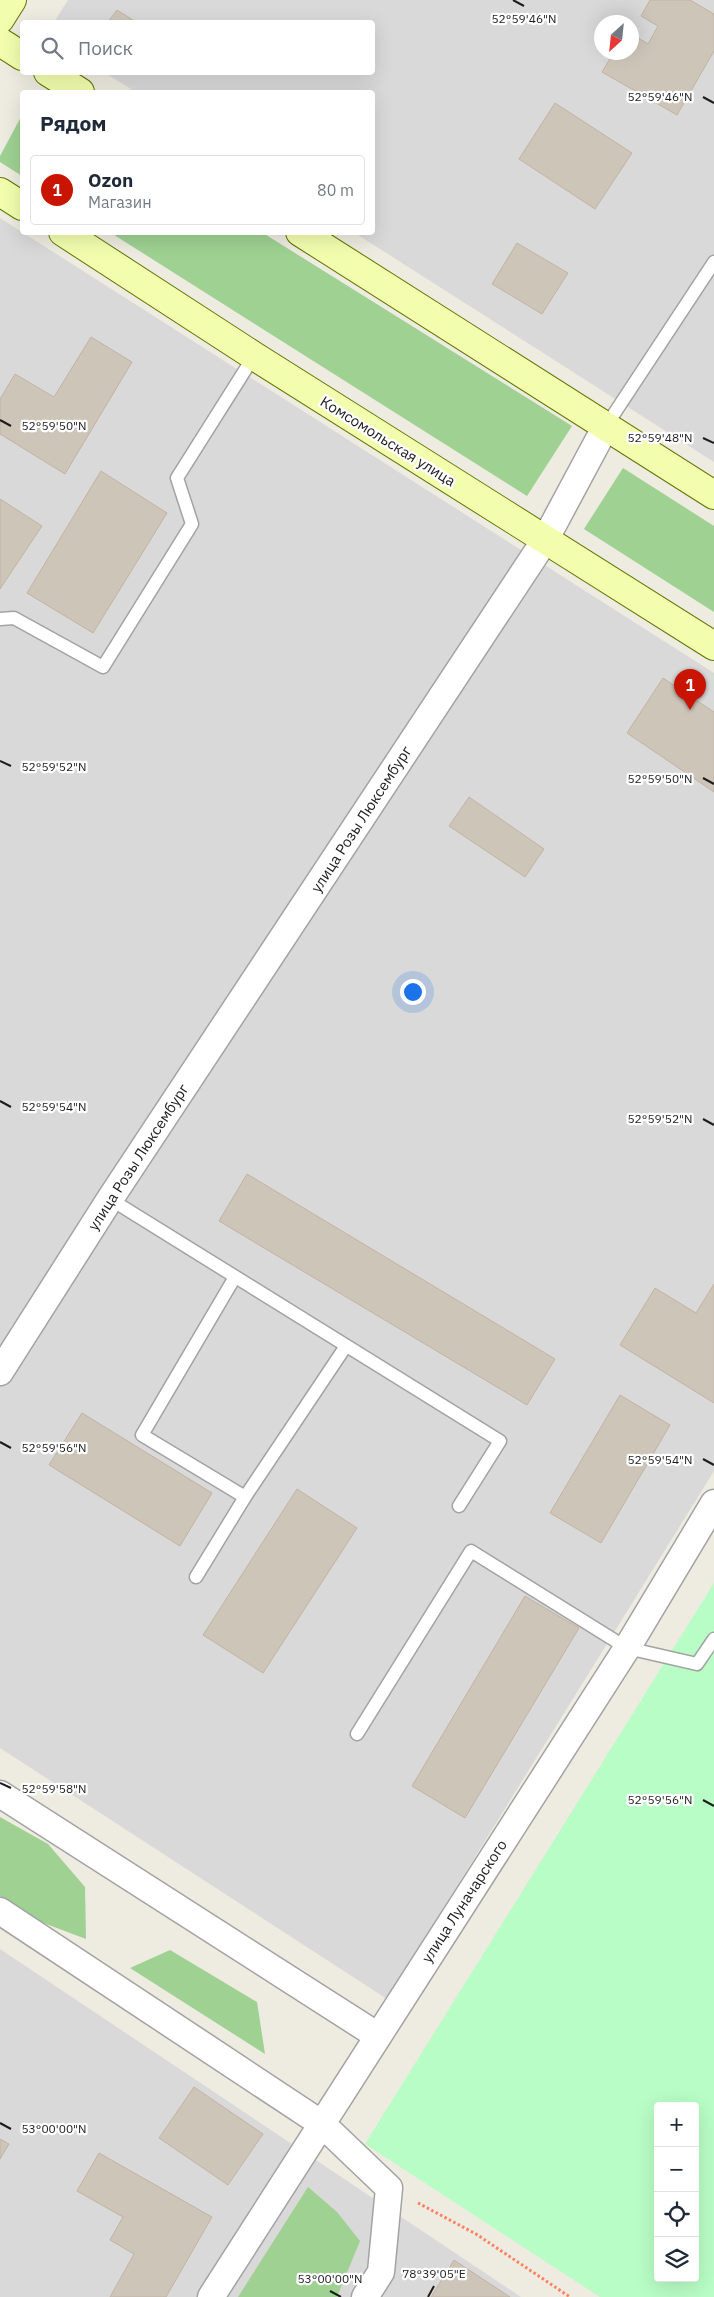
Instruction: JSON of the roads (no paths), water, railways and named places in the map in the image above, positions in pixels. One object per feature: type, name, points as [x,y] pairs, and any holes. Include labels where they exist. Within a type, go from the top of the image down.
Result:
[{"type":"street","points":[[0,19],[12,0]]},
{"type":"street","points":[[0,42],[20,55]]},
{"type":"street","points":[[53,75],[77,90]]},
{"type":"street","points":[[0,192],[20,205]]},
{"type":"street","name":"Комсомольская улица","points":[[68,235],[254,356],[714,646]]},
{"type":"street","points":[[305,235],[714,494]]},
{"type":"street","name":"улица Розы Люксембург","points":[[0,1372],[110,1199],[546,540],[606,426]]},
{"type":"street","name":"улица Луначарского","points":[[211,2297],[712,1514]]},
{"type":"street","points":[[0,1794],[378,2036]]},
{"type":"street","points":[[0,1911],[322,2124],[389,2188],[381,2272],[365,2297]]},
{"type":"lane","name":"улица Розы Люксембург","points":[[606,426],[714,262]]},
{"type":"lane","points":[[0,619],[14,618],[103,667],[192,524],[177,478],[254,356]]},
{"type":"lane","points":[[110,1199],[500,1440],[459,1506]]},
{"type":"lane","points":[[235,1277],[142,1436],[245,1497]]},
{"type":"lane","points":[[196,1577],[245,1497],[346,1346]]},
{"type":"lane","points":[[357,1734],[471,1551],[627,1648],[697,1664],[714,1639]]},
{"type":"place","name":"Ozon","points":[[690,710]]}]
